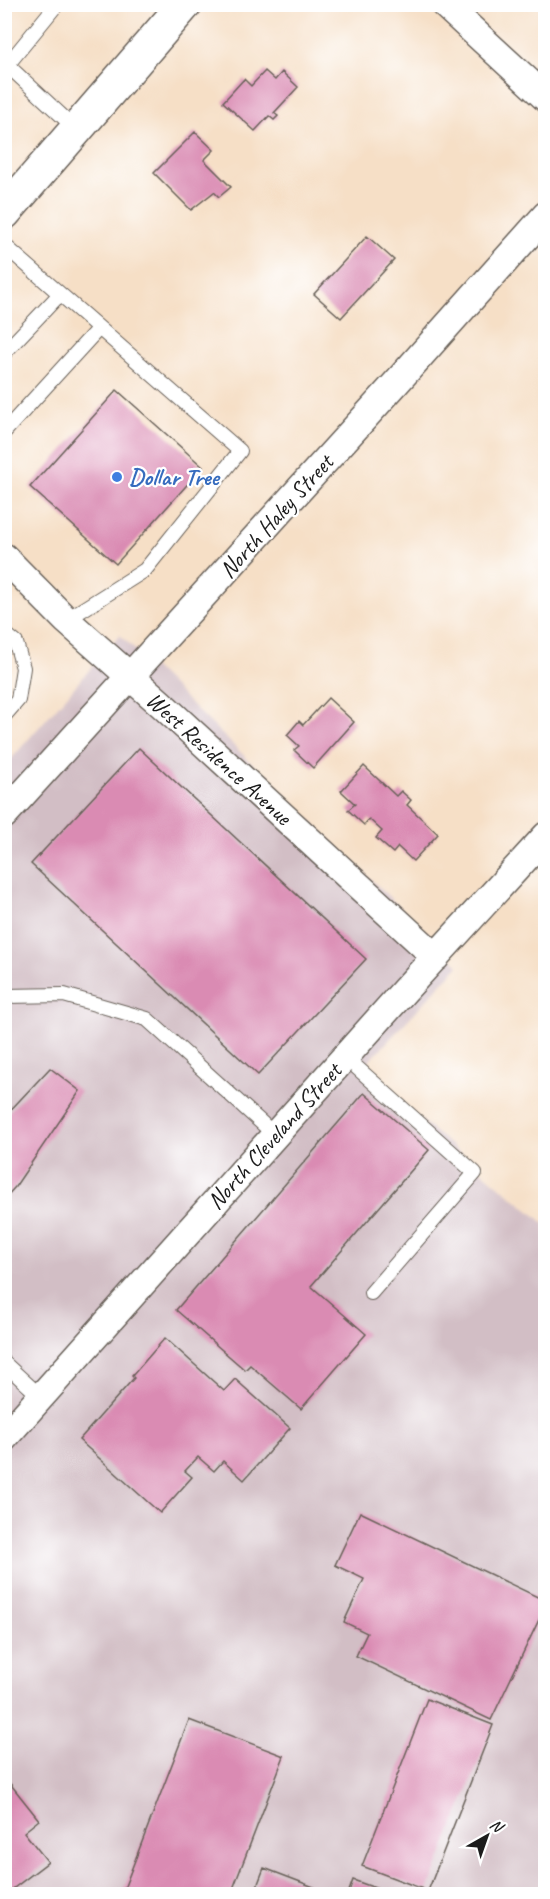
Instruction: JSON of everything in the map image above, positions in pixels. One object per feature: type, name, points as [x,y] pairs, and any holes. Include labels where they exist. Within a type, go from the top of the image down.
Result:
[{"type":"main road","points":[[4,213],[185,4]]},
{"type":"street","points":[[444,4],[546,98]]},
{"type":"street","name":"North Haley Street","points":[[4,815],[546,215]]},
{"type":"street","name":"West Residence Avenue","points":[[4,557],[66,620],[159,702],[436,957]]},
{"type":"street","name":"North Cleveland Street","points":[[4,1438],[546,836]]},
{"type":"lane","points":[[57,4],[6,65],[77,130]]},
{"type":"lane","points":[[4,245],[240,451],[145,570],[66,620]]},
{"type":"lane","points":[[4,352],[60,294]]},
{"type":"lane","points":[[4,432],[99,328]]},
{"type":"lane","points":[[4,633],[16,643],[23,668],[18,700],[4,716]]},
{"type":"lane","points":[[6,996],[64,995],[147,1019],[275,1135]]},
{"type":"lane","points":[[345,1057],[475,1173],[371,1293]]},
{"type":"lane","points":[[4,1363],[41,1397]]},
{"type":"shaded area","points":[[120,635],[459,965],[361,1070],[545,1224],[545,1894],[17,1894],[5,1889],[5,766]]},
{"type":"building","points":[[265,71],[275,80],[282,72],[298,87],[274,113],[278,116],[274,120],[269,116],[255,131],[223,102],[244,79],[251,86]]},
{"type":"building","points":[[195,132],[214,150],[204,160],[231,187],[219,197],[214,192],[191,210],[154,173]]},
{"type":"building","points":[[367,236],[394,260],[341,318],[314,294]]},
{"type":"building","name":"Dollar Tree","points":[[117,390],[203,467],[116,564],[30,487]]},
{"type":"building","points":[[328,698],[354,722],[313,768],[294,750],[299,746],[287,735],[299,721],[303,725]]},
{"type":"building","points":[[139,748],[366,959],[258,1075],[31,864]]},
{"type":"building","points":[[364,766],[396,796],[401,791],[411,800],[407,805],[438,834],[413,861],[398,847],[393,853],[376,838],[382,831],[369,819],[364,825],[348,810],[355,804],[341,791]]},
{"type":"building","points":[[50,1068],[80,1091],[15,1187],[4,1199],[4,1117]]},
{"type":"building","points":[[364,1093],[429,1150],[311,1286],[366,1334],[301,1409],[250,1365],[245,1370],[176,1310]]},
{"type":"building","points":[[165,1338],[224,1391],[235,1379],[290,1428],[244,1480],[223,1461],[214,1471],[198,1457],[185,1471],[192,1477],[160,1513],[79,1440],[134,1378],[132,1376]]},
{"type":"building","points":[[360,1512],[546,1601],[491,1720],[356,1656],[367,1633],[344,1622],[364,1579],[335,1565]]},
{"type":"building","points":[[427,1699],[493,1725],[428,1891],[362,1866]]},
{"type":"building","points":[[189,1720],[284,1756],[231,1894],[122,1894]]},
{"type":"building","points":[[4,1776],[39,1820],[24,1832],[48,1862],[6,1894],[4,1894]]},
{"type":"building","points":[[264,1868],[332,1894],[254,1894]]},
{"type":"building","points":[[353,1880],[392,1894],[348,1894]]},
{"type":"place","name":"Dollar Tree","points":[[117,477]]}]
